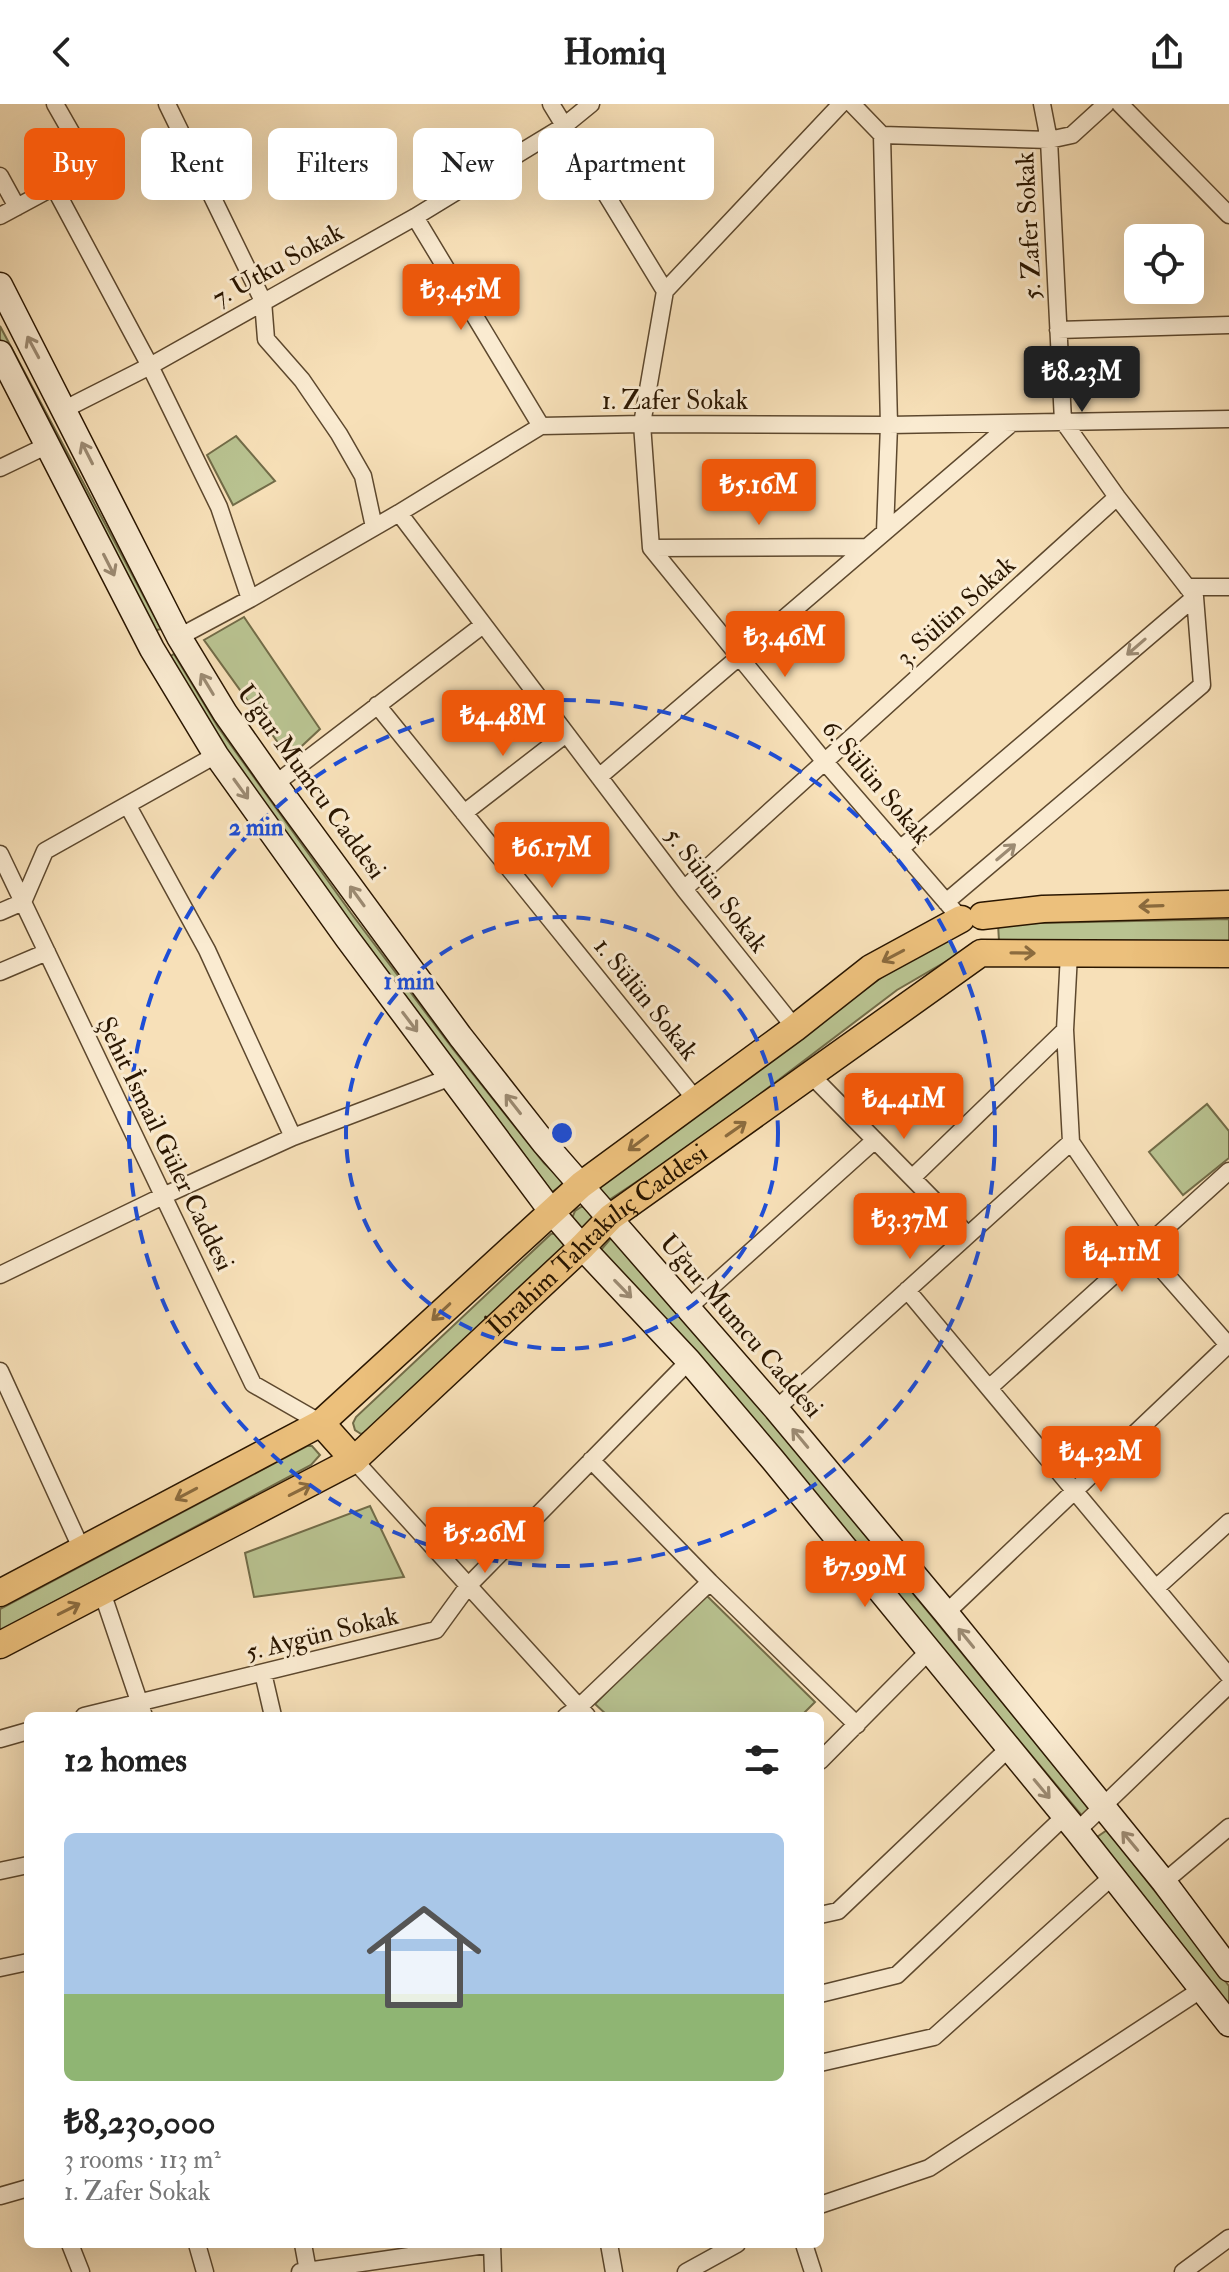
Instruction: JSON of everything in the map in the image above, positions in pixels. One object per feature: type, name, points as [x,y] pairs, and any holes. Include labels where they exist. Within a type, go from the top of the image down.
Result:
[{"type":"main road","name":"İbrahim Tahtakılıç Caddesi","points":[[0,1593],[321,1423],[581,1185],[795,1028],[871,968],[963,912],[1229,904]]},
{"type":"main road","points":[[963,912],[955,928],[957,944],[970,954],[1229,954]]},
{"type":"main road","name":"İbrahim Tahtakılıç Caddesi","points":[[0,1645],[354,1460],[611,1217],[981,953]]},
{"type":"main road","points":[[321,1423],[354,1460]]},
{"type":"street","points":[[55,104],[69,128]]},
{"type":"street","points":[[167,104],[263,301],[266,339],[302,380],[339,434],[363,476],[374,527]]},
{"type":"street","points":[[551,104],[665,291]]},
{"type":"street","name":"7. Utku Sokak","points":[[65,409],[150,366],[415,217],[564,126],[591,104]]},
{"type":"street","points":[[841,104],[665,291],[642,424],[651,548],[867,547]]},
{"type":"street","points":[[852,104],[882,135],[889,425],[885,532]]},
{"type":"street","name":"5. Zafer Sokak","points":[[1042,104],[1049,140],[1063,421]]},
{"type":"street","points":[[882,135],[1049,140],[1072,135],[1106,104]]},
{"type":"street","points":[[1120,104],[1229,215]]},
{"type":"street","points":[[0,176],[17,207]]},
{"type":"street","points":[[0,216],[30,200]]},
{"type":"street","points":[[61,200],[150,366],[219,507],[250,599]]},
{"type":"street","points":[[152,649],[250,599],[541,426],[415,217]]},
{"type":"street","name":"Uğur Mumcu Caddesi","points":[[0,285],[179,637],[225,713],[275,784],[460,1036],[581,1185],[776,1409],[946,1613],[1164,1882],[1229,1969]]},
{"type":"street","points":[[1058,330],[1229,325]]},
{"type":"street","points":[[0,353],[152,649],[216,755],[451,1077],[551,1211],[689,1361],[773,1460],[1071,1823],[1229,2024]]},
{"type":"street","name":"1. Zafer Sokak","points":[[541,426],[889,425],[1229,419]]},
{"type":"street","points":[[963,912],[1202,685],[1191,592],[1063,421]]},
{"type":"street","points":[[599,777],[1012,423]]},
{"type":"street","points":[[0,468],[48,445]]},
{"type":"street","name":"3. Sülün Sokak","points":[[684,889],[1117,497]]},
{"type":"street","name":"5. Sülün Sokak","points":[[399,513],[684,889],[795,1028]]},
{"type":"street","name":"6. Sülün Sokak","points":[[651,548],[825,762],[900,849],[963,912]]},
{"type":"street","points":[[900,849],[1191,592],[1229,587]]},
{"type":"street","points":[[275,784],[483,625]]},
{"type":"street","name":"1. Sülün Sokak","points":[[377,705],[696,1100]]},
{"type":"street","points":[[464,813],[566,734]]},
{"type":"street","points":[[0,912],[23,902],[45,851],[216,755]]},
{"type":"street","points":[[128,806],[207,950],[293,1137]]},
{"type":"street","name":"Şehit İsmail Güler Caddesi","points":[[0,854],[253,1384],[321,1423]]},
{"type":"street","points":[[0,972],[47,952]]},
{"type":"street","points":[[946,1613],[1229,1345],[1143,1248],[1071,1142],[1065,1030],[1069,954]]},
{"type":"street","points":[[912,1178],[1065,1030]]},
{"type":"street","points":[[811,1075],[968,1235]]},
{"type":"street","points":[[0,1275],[293,1137],[451,1077]]},
{"type":"street","points":[[689,1307],[875,1140]]},
{"type":"street","points":[[776,1409],[1071,1142]]},
{"type":"street","points":[[989,1388],[1229,1171]]},
{"type":"street","points":[[907,1290],[1229,1676]]},
{"type":"street","name":"5. Aygün Sokak","points":[[117,1712],[142,1709],[263,1673],[436,1630],[468,1586],[689,1361]]},
{"type":"street","points":[[2,1382],[82,1550]]},
{"type":"street","points":[[354,1460],[577,1712]]},
{"type":"street","points":[[591,1460],[710,1582],[857,1725]]},
{"type":"street","points":[[1156,1588],[1229,1522]]},
{"type":"street","points":[[579,1712],[710,1582]]},
{"type":"street","points":[[102,1592],[142,1709]]},
{"type":"street","points":[[824,1757],[929,1651]]},
{"type":"street","points":[[263,1673],[272,1712]]},
{"type":"street","points":[[824,1993],[897,1975],[1071,1823],[1101,1807],[1229,1685]]},
{"type":"street","points":[[0,1739],[24,1732]]},
{"type":"street","points":[[824,1914],[838,1911],[1008,1749]]},
{"type":"street","points":[[1164,1882],[1229,1827]]},
{"type":"street","points":[[0,1871],[24,1866]]},
{"type":"street","points":[[824,2062],[934,2037],[1113,1876]]},
{"type":"street","points":[[0,1968],[24,1963]]},
{"type":"street","points":[[824,2204],[929,2168],[1202,1989]]},
{"type":"street","points":[[0,2196],[24,2189]]},
{"type":"street","points":[[1185,2271],[1229,2238]]},
{"type":"street","points":[[72,2248],[81,2272]]},
{"type":"street","points":[[198,2248],[205,2272]]},
{"type":"street","points":[[303,2248],[304,2271],[464,2248]]},
{"type":"street","points":[[492,2248],[493,2272]]},
{"type":"street","points":[[610,2248],[614,2272]]},
{"type":"street","points":[[686,2272],[730,2248]]},
{"type":"street","points":[[805,2248],[812,2271]]},
{"type":"green space","points":[[0,326],[161,629],[152,631],[0,345]]},
{"type":"green space","points":[[236,436],[275,481],[233,505],[207,455]]},
{"type":"green space","points":[[244,617],[320,729],[289,758],[204,640]]},
{"type":"green space","points":[[174,654],[218,727],[351,913],[453,1049],[544,1163],[565,1183],[552,1192],[262,804],[166,659]]},
{"type":"green space","points":[[1229,919],[1229,941],[999,941],[998,924]]},
{"type":"green space","points":[[948,937],[957,955],[897,990],[698,1141],[606,1202],[596,1189],[903,962]]},
{"type":"green space","points":[[1207,1104],[1229,1131],[1229,1158],[1183,1195],[1149,1152]]},
{"type":"green space","points":[[581,1207],[595,1216],[581,1229],[572,1218]]},
{"type":"green space","points":[[557,1233],[565,1242],[564,1248],[367,1432],[361,1434],[355,1430],[353,1423],[356,1417],[551,1234]]},
{"type":"green space","points":[[612,1237],[700,1333],[1091,1811],[1083,1817],[686,1342],[600,1251]]},
{"type":"green space","points":[[312,1446],[320,1455],[311,1465],[0,1631],[0,1609]]},
{"type":"green space","points":[[370,1506],[404,1577],[254,1597],[245,1553]]},
{"type":"green space","points":[[704,1593],[815,1702],[805,1712],[604,1712],[595,1704]]},
{"type":"green space","points":[[1107,1830],[1229,1986],[1229,2004],[1097,1837]]}]
